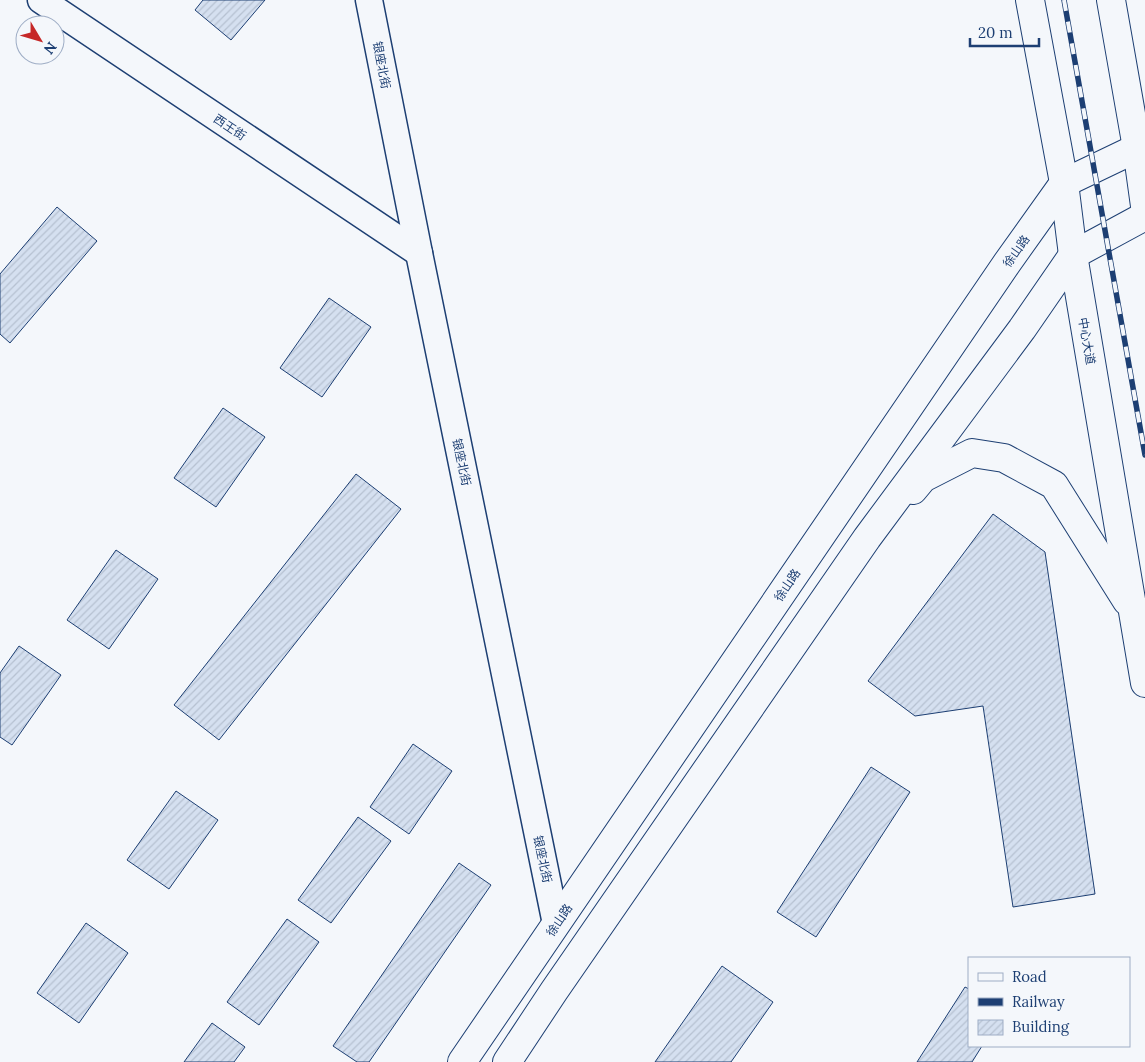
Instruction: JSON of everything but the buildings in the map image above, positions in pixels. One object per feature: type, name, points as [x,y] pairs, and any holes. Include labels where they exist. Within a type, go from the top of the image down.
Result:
[{"type":"main road","name":"中心大道","points":[[1030,0],[1064,183],[1073,255],[1145,683]]},
{"type":"main road","points":[[1111,0],[1141,147],[1145,206]]},
{"type":"main road","name":"徐山路","points":[[462,1062],[1007,263],[1064,183],[1141,147]]},
{"type":"main road","points":[[507,1062],[867,538],[1022,329],[1073,255],[1145,216]]},
{"type":"main road","points":[[867,538],[923,478],[972,453],[1004,458],[1054,485],[1134,612]]},
{"type":"street","name":"西王街","points":[[41,0],[419,253]]},
{"type":"street","name":"银座北街","points":[[369,0],[556,924]]},
{"type":"railway","points":[[1064,0],[1145,455]]}]
